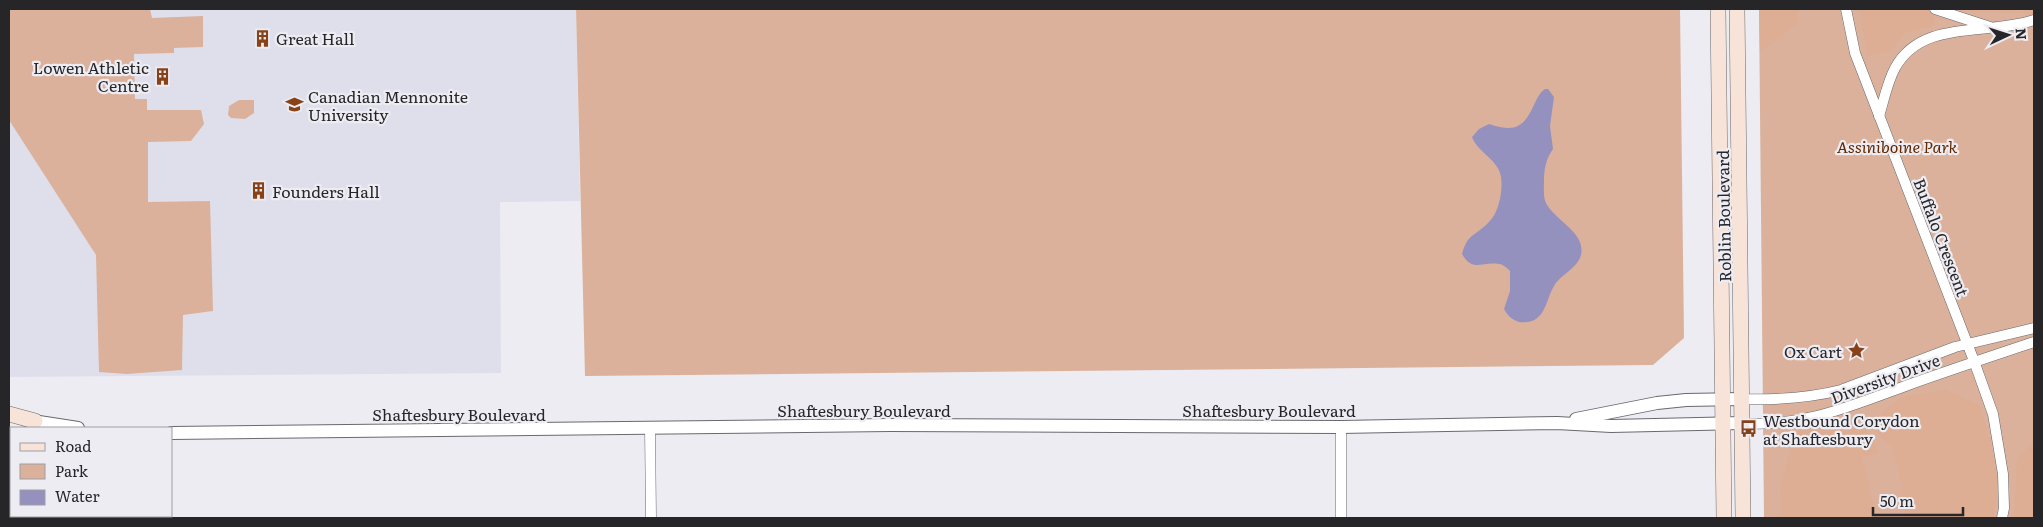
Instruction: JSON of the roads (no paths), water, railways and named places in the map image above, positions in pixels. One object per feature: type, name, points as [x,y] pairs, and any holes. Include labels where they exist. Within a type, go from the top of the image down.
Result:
[{"type":"main road","name":"Roblin Boulevard","points":[[1718,9],[1724,518]]},
{"type":"main road","name":"Roblin Boulevard","points":[[1737,9],[1743,518]]},
{"type":"main road","points":[[9,414],[34,420]]},
{"type":"street","name":"Buffalo Crescent","points":[[1846,9],[1855,53],[1993,414],[2000,444],[2004,488],[2002,518]]},
{"type":"street","points":[[1935,9],[1991,27]]},
{"type":"street","points":[[1879,116],[1890,77],[1896,66],[1912,49],[1923,42],[1949,32],[1983,30],[2034,20]]},
{"type":"street","name":"Diversity Drive","points":[[1742,399],[1802,398],[1841,390],[1955,347],[2034,328]]},
{"type":"street","name":"Diversity Drive","points":[[1742,423],[1788,422],[1839,412],[1974,361],[2034,342]]},
{"type":"street","name":"Shaftesbury Boulevard","points":[[1557,423],[1656,402],[1742,399]]},
{"type":"street","points":[[9,420],[34,420],[72,427]]},
{"type":"street","name":"Shaftesbury Boulevard","points":[[172,433],[890,425],[1341,426],[1557,423],[1611,426],[1742,423]]},
{"type":"street","points":[[1341,426],[1341,518]]},
{"type":"street","points":[[650,428],[650,518]]},
{"type":"water","points":[[1545,89],[1548,89],[1554,97],[1550,126],[1553,149],[1545,168],[1544,198],[1550,209],[1579,240],[1581,255],[1573,268],[1560,278],[1554,286],[1546,306],[1537,319],[1519,322],[1512,319],[1504,309],[1510,291],[1510,271],[1500,264],[1474,265],[1466,260],[1462,254],[1469,239],[1488,223],[1495,214],[1501,189],[1499,171],[1478,147],[1472,137],[1479,129],[1489,124],[1511,128],[1522,124]]},
{"type":"place","name":"Great Hall","points":[[262,38]]},
{"type":"place","name":"Lowen Athletic Centre","points":[[163,76]]},
{"type":"place","name":"Canadian Mennonite University","points":[[294,105]]},
{"type":"place","name":"Founders Hall","points":[[258,191]]},
{"type":"place","name":"Ox Cart","points":[[1856,351]]},
{"type":"place","name":"Westbound Corydon at Shaftesbury","points":[[1749,429]]},
{"type":"park label","name":"Assiniboine Park","points":[[1897,146]]}]
